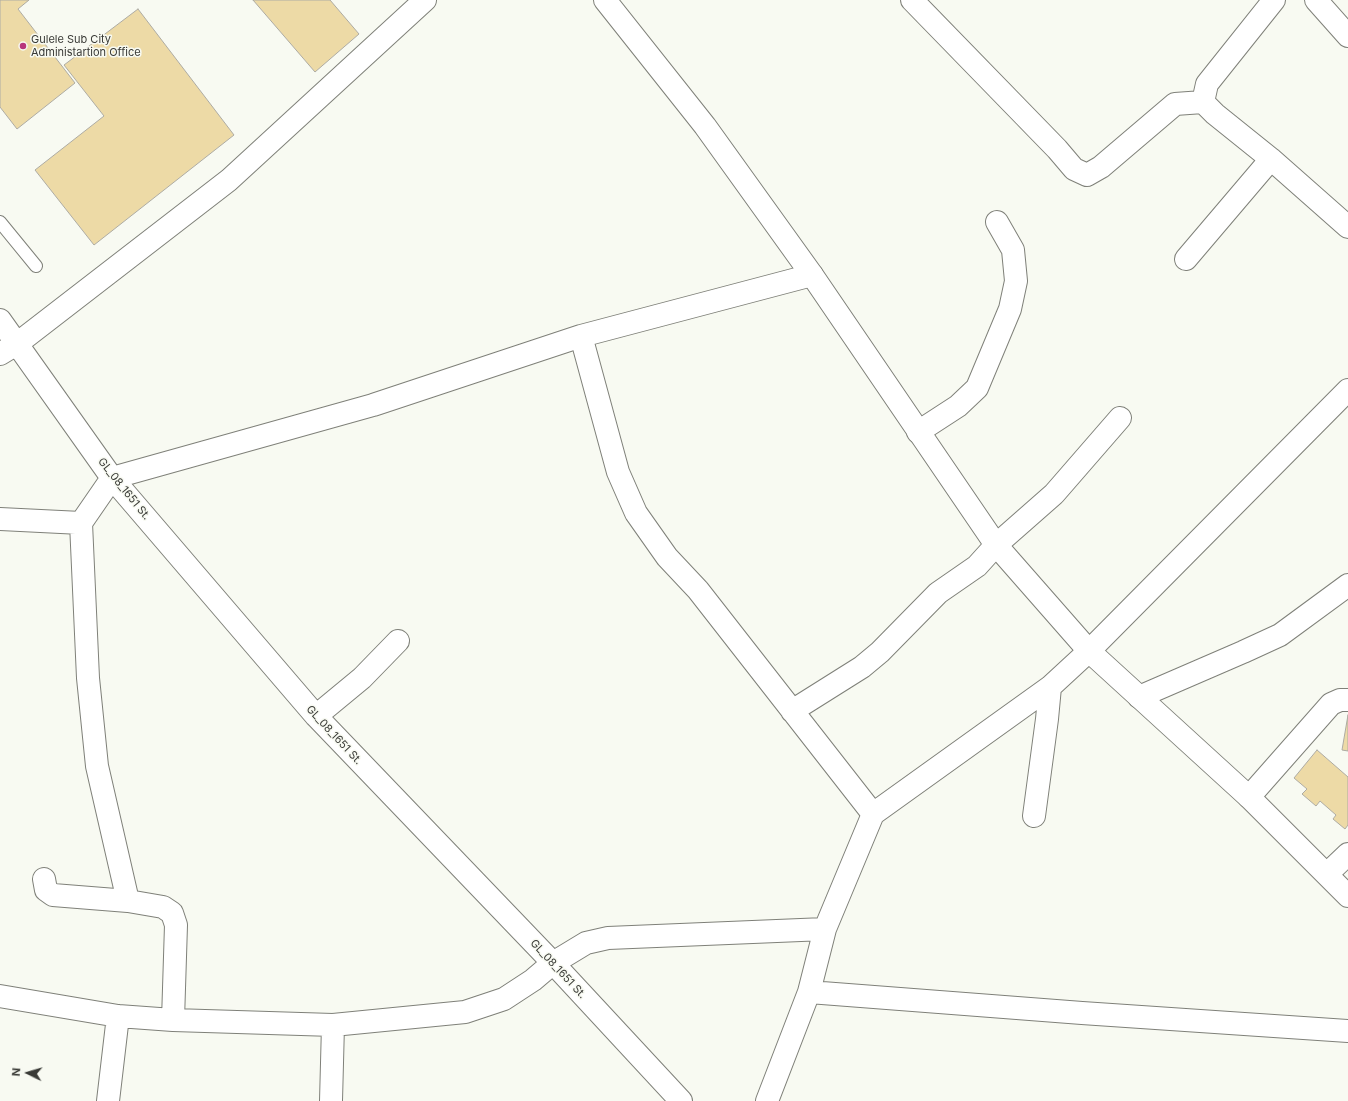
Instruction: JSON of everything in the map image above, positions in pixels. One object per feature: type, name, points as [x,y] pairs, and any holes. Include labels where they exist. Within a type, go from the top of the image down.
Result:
[{"type":"street","points":[[9,349],[229,180],[425,0]]},
{"type":"street","points":[[605,0],[705,126],[812,275],[996,545],[1089,651],[1249,797],[1348,896]]},
{"type":"street","points":[[912,0],[1057,149],[1074,169],[1087,175],[1101,167],[1175,104],[1203,102],[1215,114],[1271,159],[1348,227]]},
{"type":"street","points":[[1203,102],[1207,84],[1274,0]]},
{"type":"street","points":[[1316,0],[1348,36]]},
{"type":"street","points":[[1186,258],[1271,159]]},
{"type":"street","points":[[918,432],[958,406],[978,388],[1010,309],[1016,281],[1013,250],[997,222]]},
{"type":"street","points":[[128,901],[97,766],[88,678],[81,523],[112,478],[373,405],[581,336],[812,275]]},
{"type":"street","name":"GL_08_1651 St.","points":[[0,320],[9,349],[112,478],[316,716],[553,963],[681,1101]]},
{"type":"street","points":[[581,336],[618,472],[636,513],[666,556],[698,590],[873,814]]},
{"type":"street","points":[[767,1101],[809,992],[825,929],[873,814],[1050,687],[1089,651],[1348,390]]},
{"type":"street","points":[[792,711],[862,666],[880,652],[938,593],[977,566],[996,545],[1054,494],[1120,418]]},
{"type":"street","points":[[0,520],[81,523]]},
{"type":"street","points":[[1138,697],[1243,652],[1280,634],[1348,585]]},
{"type":"street","points":[[316,716],[362,678],[398,641]]},
{"type":"street","points":[[1034,816],[1050,687]]},
{"type":"street","points":[[1249,797],[1331,704],[1340,700],[1348,700]]},
{"type":"street","points":[[1327,874],[1348,854]]},
{"type":"street","points":[[44,879],[46,890],[53,895],[128,901],[163,907],[172,913],[176,925],[173,1020]]},
{"type":"street","points":[[0,996],[118,1016],[173,1020],[333,1025],[465,1012],[504,999],[533,980],[553,963],[586,944],[608,938],[825,929]]},
{"type":"street","points":[[809,992],[1348,1032]]},
{"type":"street","points":[[108,1101],[118,1016]]},
{"type":"street","points":[[331,1101],[333,1025]]},
{"type":"lane","points":[[0,222],[36,266]]},
{"type":"building","name":"Gulele Sub City Administartion Office","points":[[0,0],[29,0],[18,9],[75,83],[17,129],[0,107]]},
{"type":"building","points":[[253,0],[330,0],[359,34],[315,72]]},
{"type":"building","points":[[138,9],[234,135],[94,245],[35,170],[104,116],[64,65]]},
{"type":"building","points":[[1348,715],[1348,751],[1342,750]]},
{"type":"building","points":[[1317,750],[1348,777],[1348,825],[1345,829],[1333,819],[1336,815],[1320,801],[1316,806],[1302,794],[1307,789],[1294,778]]},
{"type":"place","name":"Gulele Sub City Administartion Office","points":[[23,46]]}]
